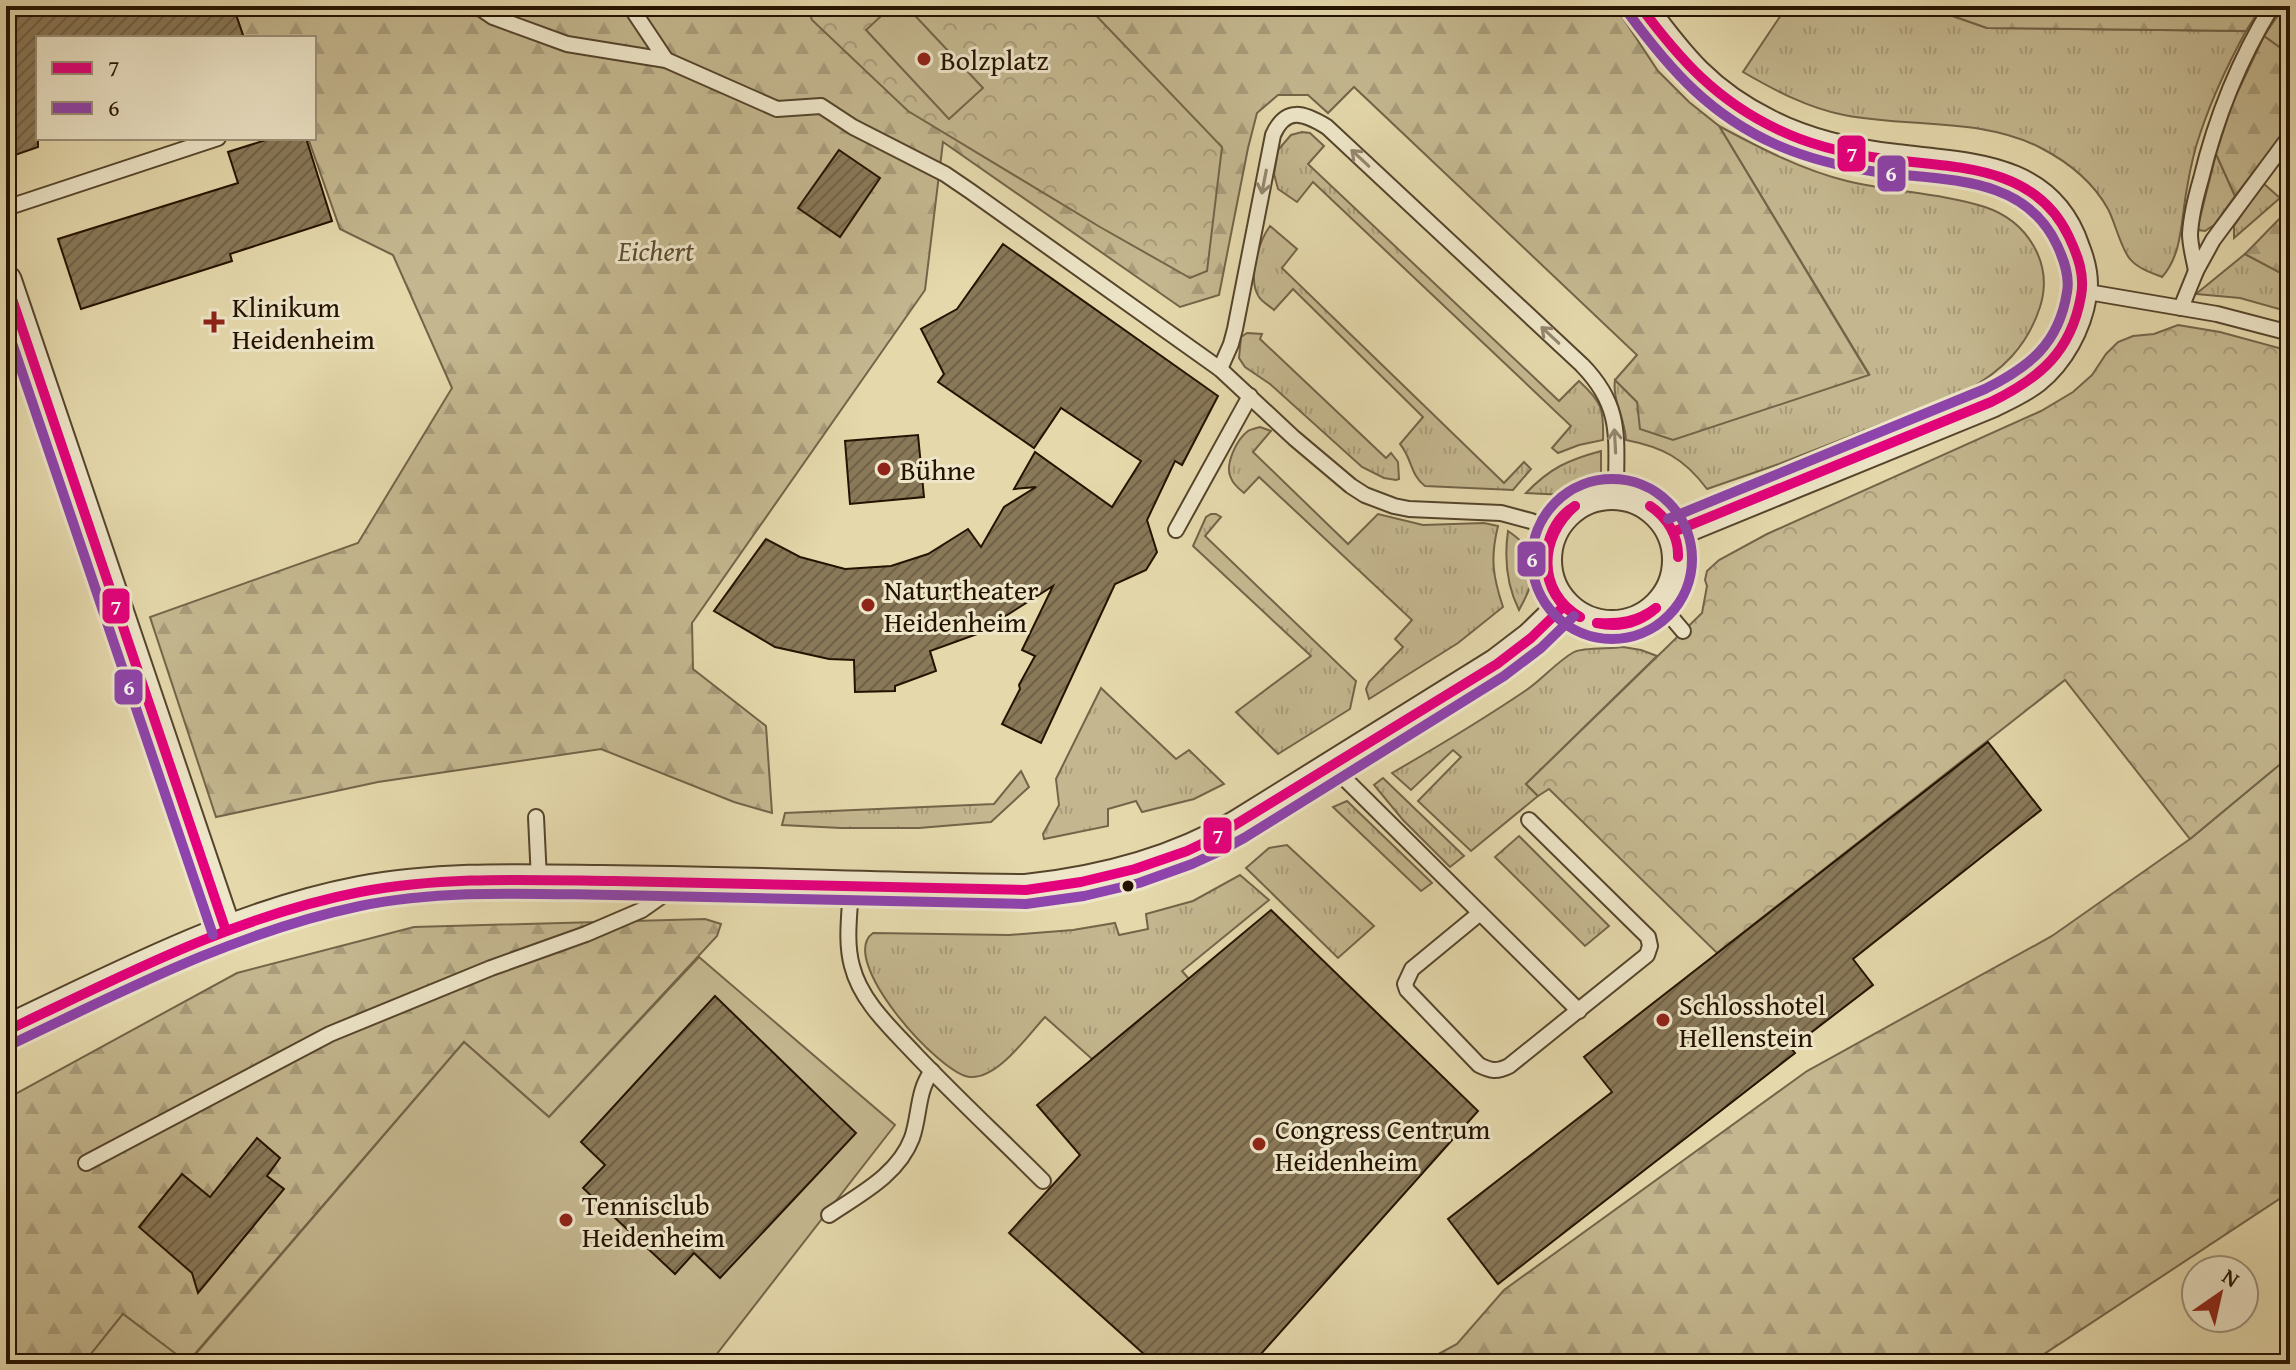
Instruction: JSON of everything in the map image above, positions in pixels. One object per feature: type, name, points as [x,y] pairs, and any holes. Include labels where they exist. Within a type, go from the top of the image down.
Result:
[{"type":"street","points":[[1640,6],[1691,72],[1729,102],[1767,125],[1793,137],[1831,148],[1987,173],[2036,193],[2056,210],[2065,225],[2078,259],[2082,291],[2074,324],[2067,338],[2046,367],[2016,389],[1673,532]]},
{"type":"street","points":[[6,281],[226,931]]},
{"type":"street","points":[[1616,493],[1633,496],[1649,504],[1673,532],[1678,549],[1678,569],[1672,588],[1661,605],[1641,619],[1618,626],[1593,624],[1564,606],[1555,593],[1546,569],[1547,543],[1563,514],[1578,502],[1596,495],[1616,493]]},
{"type":"street","points":[[6,1031],[176,951],[226,931],[297,906],[361,892],[440,883],[539,880],[1026,890],[1113,876],[1166,860],[1220,836],[1497,664],[1531,638],[1564,606]]},
{"type":"lane","points":[[477,6],[493,17],[567,44],[666,60],[777,109],[821,106],[867,135],[945,174],[1220,369],[1351,486],[1394,506],[1425,511],[1492,512],[1521,518],[1552,531]]},
{"type":"lane","points":[[630,6],[666,60]]},
{"type":"lane","points":[[2196,271],[2190,235],[2205,162],[2237,72],[2272,6]]},
{"type":"lane","points":[[1220,369],[1235,329],[1273,135],[1287,116],[1310,117],[1327,127],[1597,381],[1608,397],[1613,414],[1616,493]]},
{"type":"lane","points":[[2181,308],[2213,240],[2290,136]]},
{"type":"lane","points":[[6,208],[212,140]]},
{"type":"lane","points":[[2082,291],[2248,320],[2290,333]]},
{"type":"lane","points":[[1176,530],[1250,396]]},
{"type":"lane","points":[[1661,605],[1683,631]]},
{"type":"lane","points":[[1331,766],[1579,1011]]},
{"type":"lane","points":[[536,817],[539,880]]},
{"type":"lane","points":[[1480,913],[1412,969],[1405,984],[1407,990],[1479,1065],[1489,1070],[1498,1071],[1509,1066],[1647,955],[1650,946],[1648,937],[1529,820]]},
{"type":"lane","points":[[86,1163],[330,1034],[642,910],[683,881]]},
{"type":"lane","points":[[851,886],[851,965],[861,989],[878,1014],[932,1071],[1043,1181]]},
{"type":"lane","points":[[829,1215],[891,1171],[902,1156],[912,1139],[920,1095],[932,1071]]},
{"type":"green space","name":"Eichert","points":[[233,6],[1615,6],[1658,71],[1719,126],[1869,375],[1673,440],[1640,429],[1637,402],[1615,380],[1637,355],[1354,87],[1328,113],[1308,95],[1278,95],[1257,113],[1219,295],[1180,307],[943,142],[925,290],[692,623],[693,669],[766,726],[772,813],[734,802],[601,749],[378,782],[216,817],[150,617],[358,543],[452,388],[393,255],[340,229],[309,140],[316,140],[316,36],[243,36]]},
{"type":"green space","points":[[807,6],[1087,6],[1222,147],[1207,271],[1190,278],[908,111],[812,20]]},
{"type":"green space","name":"Bolzplatz","points":[[892,6],[906,6],[983,88],[949,119],[866,30]]},
{"type":"green space","points":[[1787,6],[1924,6],[1987,28],[2246,31],[2221,81],[2198,140],[2189,174],[2178,247],[2169,268],[2162,277],[2133,262],[2124,249],[2108,209],[2095,190],[2070,166],[2041,148],[2018,138],[1969,127],[1869,119],[1831,112],[1792,98],[1743,72]]},
{"type":"green space","points":[[1924,6],[2262,6],[2246,31],[1987,28]]},
{"type":"green space","points":[[2284,6],[2290,6],[2290,55],[2264,36]]},
{"type":"green space","points":[[2264,36],[2290,55],[2290,124],[2235,196],[2216,154],[2232,104]]},
{"type":"green space","points":[[1719,126],[1814,171],[1864,185],[1968,202],[2013,222],[2034,246],[2043,275],[2040,307],[2020,346],[2002,366],[1966,391],[1707,489],[1681,462],[1651,446],[1626,440],[1615,395],[1615,380],[1637,402],[1869,374]]},
{"type":"green space","points":[[1310,133],[1324,146],[1308,164],[1559,401],[1579,381],[1587,388],[1600,407],[1603,440],[1558,453],[1552,448],[1571,426],[1313,182],[1297,202],[1278,189],[1274,174],[1278,150],[1291,135]]},
{"type":"green space","points":[[2216,154],[2235,196],[2214,225],[2205,231],[2197,230]]},
{"type":"green space","points":[[2263,183],[2280,198],[2234,238],[2234,226]]},
{"type":"green space","points":[[2290,208],[2290,278],[2245,254]]},
{"type":"green space","points":[[1270,226],[1297,249],[1282,268],[1504,483],[1524,462],[1531,469],[1513,490],[1425,486],[1420,482],[1400,444],[1423,417],[1293,289],[1274,310],[1259,297],[1254,271],[1262,241]]},
{"type":"green space","points":[[2245,254],[2290,278],[2290,312],[2240,298],[2196,294]]},
{"type":"green space","points":[[2178,325],[2220,332],[2290,351],[2290,756],[2190,839],[2065,680],[1717,953],[1549,789],[1538,796],[1526,784],[1702,613],[1707,571],[1719,560],[1767,534],[2041,411],[2073,392],[2092,375],[2118,342]]},
{"type":"green space","points":[[1247,333],[1262,334],[1260,339],[1386,458],[1391,453],[1398,462],[1399,479],[1384,478],[1362,467],[1270,384],[1245,367],[1239,358],[1241,337]]},
{"type":"green space","points":[[1260,427],[1271,431],[1253,452],[1348,544],[1378,514],[1423,525],[1484,523],[1498,526],[1494,567],[1503,607],[1458,643],[1369,699],[1366,689],[1369,682],[1403,647],[1395,639],[1412,620],[1259,477],[1244,493],[1235,484],[1229,466],[1236,446],[1249,430]]},
{"type":"green space","points":[[1601,451],[1601,476],[1597,481],[1566,495],[1526,493],[1560,466]]},
{"type":"green space","points":[[1211,514],[1221,517],[1205,536],[1356,681],[1350,709],[1278,754],[1236,712],[1311,656],[1193,546],[1206,517]]},
{"type":"green space","points":[[1508,531],[1527,549],[1534,567],[1530,587],[1519,610],[1507,571]]},
{"type":"green space","points":[[1623,647],[1657,656],[1526,784],[1538,796],[1471,851],[1418,801],[1461,757],[1453,750],[1411,790],[1392,773],[1509,702],[1574,652]]},
{"type":"green space","points":[[1101,688],[1176,759],[1189,750],[1224,784],[1194,799],[1142,812],[1136,801],[1108,809],[1108,826],[1044,839],[1043,834],[1059,805],[1056,779]]},
{"type":"green space","points":[[2290,756],[2290,1192],[2196,1254],[2180,1254],[2180,1264],[2029,1364],[1420,1364],[1457,1344],[1504,1290],[1807,1071],[2052,936],[2190,839]]},
{"type":"green space","points":[[1021,771],[1029,787],[991,822],[919,828],[782,825],[785,813],[994,804]]},
{"type":"green space","points":[[1383,778],[1464,856],[1450,867],[1403,820],[1374,785]]},
{"type":"green space","points":[[1347,801],[1432,883],[1421,891],[1333,807]]},
{"type":"green space","points":[[1519,836],[1609,926],[1585,946],[1495,857]]},
{"type":"green space","points":[[1287,845],[1374,926],[1338,958],[1246,868],[1269,848]]},
{"type":"green space","points":[[1240,875],[1269,900],[1182,971],[1189,979],[1092,1059],[1045,1017],[1001,1064],[981,1076],[970,1077],[937,1057],[916,1037],[896,1014],[868,966],[865,947],[873,933],[1009,935],[1115,923],[1119,935],[1148,929],[1146,914],[1193,901]]},
{"type":"green space","points":[[705,919],[721,924],[717,936],[549,1117],[464,1042],[187,1363],[123,1314],[83,1364],[6,1364],[6,1099],[237,973],[414,927]]},
{"type":"green space","name":"Tennisclub Heidenheim","points":[[699,957],[895,1125],[709,1364],[83,1364],[123,1314],[188,1363],[464,1042],[549,1117]]},
{"type":"building","points":[[6,6],[233,6],[243,36],[36,36],[38,147],[15,155],[6,127]]},
{"type":"building","points":[[266,140],[307,140],[332,221],[230,254],[232,261],[81,309],[58,239],[238,183],[228,152]]},
{"type":"building","points":[[839,150],[880,178],[840,237],[798,208]]},
{"type":"building","points":[[1003,244],[1218,396],[1182,465],[1175,461],[1147,520],[1157,552],[1146,570],[1115,584],[1041,743],[1002,724],[1035,656],[1022,650],[1053,586],[977,634],[930,651],[936,671],[895,686],[895,691],[855,692],[854,660],[829,659],[775,647],[714,611],[766,539],[800,557],[845,569],[891,566],[928,554],[968,529],[981,547],[1004,507],[1036,487],[1014,489],[1035,452],[1112,507],[1141,461],[1061,408],[1034,448],[938,382],[944,374],[921,329],[957,309]]},
{"type":"building","name":"Bühne","points":[[918,435],[924,497],[850,504],[845,441]]},
{"type":"building","points":[[1988,742],[2041,810],[1853,959],[1873,985],[1791,1048],[1795,1053],[1498,1284],[1448,1219],[1612,1092],[1584,1057]]},
{"type":"building","name":"Congress Centrum Heidenheim","points":[[1271,910],[1478,1111],[1252,1364],[1155,1364],[1009,1233],[1080,1155],[1037,1105]]},
{"type":"building","points":[[715,996],[856,1133],[720,1278],[694,1253],[675,1274],[583,1188],[605,1165],[581,1142]]},
{"type":"building","points":[[257,1138],[280,1158],[267,1176],[284,1189],[198,1293],[192,1273],[139,1227],[182,1174],[210,1197]]},
{"type":"transit line","name":"7","points":[[1640,6],[1701,77],[1737,106],[1779,130],[1853,154],[1987,173],[2034,194],[2054,212],[2069,237],[2078,258],[2082,281],[2076,316],[2061,348],[2038,373],[2009,393],[1673,532]]},
{"type":"transit line","name":"6","points":[[1629,14],[1677,73],[1712,106],[1777,145],[1852,168],[1979,185],[2003,193],[2024,205],[2042,222],[2057,245],[2068,280],[2063,310],[2049,340],[2040,352],[2001,381],[1668,519]]},
{"type":"transit line","name":"7","points":[[6,281],[226,931]]},
{"type":"transit line","name":"6","points":[[6,325],[213,935]]},
{"type":"transit line","name":"6","points":[[1612,479],[1643,485],[1669,502],[1686,528],[1692,559],[1686,590],[1669,616],[1643,633],[1612,639],[1581,633],[1555,616],[1538,590],[1532,559],[1538,528],[1555,502],[1581,485],[1612,479]]},
{"type":"transit line","name":"7","points":[[1575,506],[1554,533],[1548,563],[1556,593],[1580,617]]},
{"type":"transit line","name":"7","points":[[1575,506],[1553,530],[1546,563],[1555,595],[1566,608],[1580,617]]},
{"type":"transit line","name":"7","points":[[1650,506],[1671,528],[1678,557]]},
{"type":"transit line","name":"7","points":[[6,1031],[223,932],[314,903],[392,887],[455,881],[519,880],[1026,890],[1081,882],[1135,869],[1212,839],[1497,664],[1531,638],[1564,606]]},
{"type":"transit line","name":"7","points":[[1597,623],[1628,621],[1656,608]]},
{"type":"transit line","name":"7","points":[[1597,623],[1628,623],[1656,608]]},
{"type":"transit line","name":"6","points":[[12,1044],[139,983],[226,947],[314,917],[391,901],[455,895],[519,894],[1026,904],[1084,896],[1139,883],[1192,864],[1244,838],[1504,676],[1541,648],[1574,616]]},
{"type":"place","name":"Bolzplatz","points":[[924,59]]},
{"type":"place","name":"Klinikum Heidenheim","points":[[214,322]]},
{"type":"place","name":"Bühne","points":[[884,469]]},
{"type":"place","name":"Naturtheater Heidenheim","points":[[868,605]]},
{"type":"place","name":"Schlosshotel Hellenstein","points":[[1663,1020]]},
{"type":"place","name":"Congress Centrum Heidenheim","points":[[1259,1144]]},
{"type":"place","name":"Tennisclub Heidenheim","points":[[566,1220]]}]
